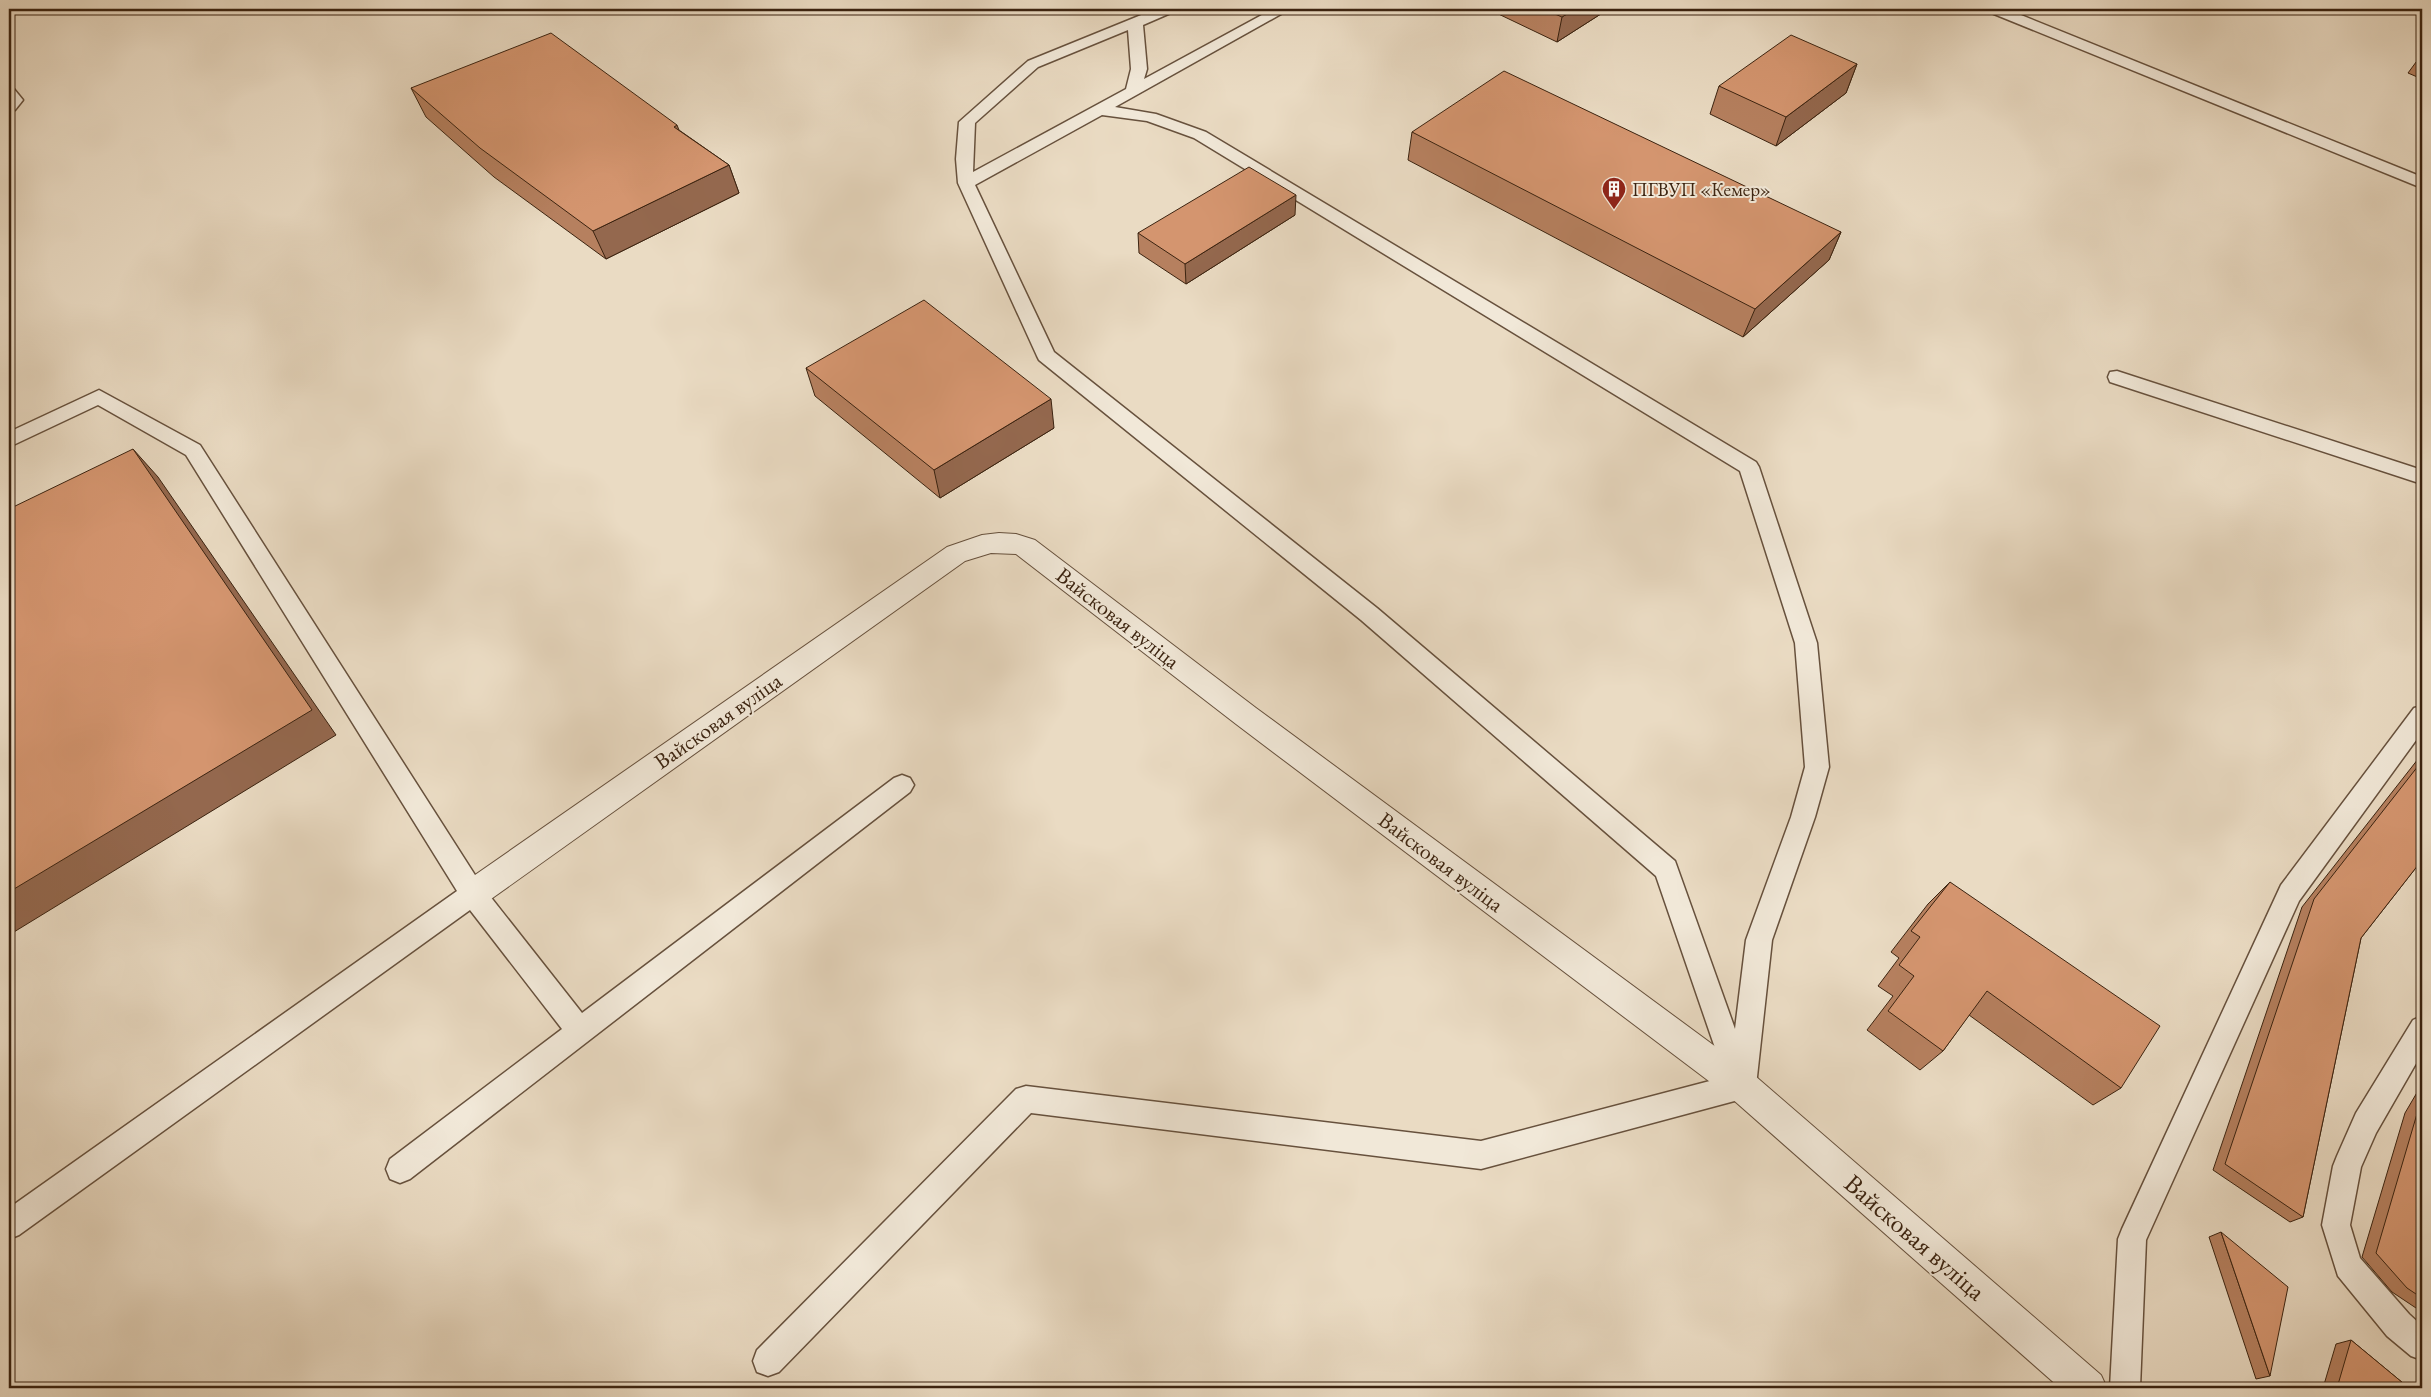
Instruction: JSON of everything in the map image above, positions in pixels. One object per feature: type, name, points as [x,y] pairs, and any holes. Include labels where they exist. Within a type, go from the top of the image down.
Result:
[{"type":"street","name":"Вайсковая вуліца","points":[[473,894],[956,554],[984,543],[1011,542],[1026,547],[1246,716],[1742,1086],[2088,1388]]},
{"type":"lane","name":"Вайсковая вуліца","points":[[1168,9],[1033,64],[967,122],[964,160],[966,183],[1046,356],[1369,614],[1666,869],[1742,1086]]},
{"type":"lane","points":[[966,183],[1283,9]]},
{"type":"lane","points":[[1994,9],[2422,183]]},
{"type":"lane","points":[[1133,92],[1139,68],[1135,22]]},
{"type":"lane","points":[[9,92],[15,100],[9,107]]},
{"type":"lane","points":[[768,1361],[1026,1099],[1481,1155],[1742,1086],[1759,940],[1803,817],[1817,767],[1806,643],[1748,467],[1200,135],[1150,117],[1100,110]]},
{"type":"lane","points":[[2117,377],[2422,477]]},
{"type":"lane","points":[[9,440],[99,397],[193,450],[473,894],[580,1031]]},
{"type":"lane","points":[[2125,1388],[2132,1239],[2290,893],[2422,715]]},
{"type":"lane","points":[[400,1169],[902,785]]},
{"type":"lane","points":[[9,1225],[473,894]]},
{"type":"lane","points":[[2422,1029],[2366,1123],[2347,1166],[2336,1224],[2348,1266],[2398,1325],[2422,1345]]},
{"type":"building","points":[[1543,9],[1575,9],[1562,17]]},
{"type":"building","points":[[551,33],[677,125],[674,127],[729,165],[593,231],[480,148],[411,88]]},
{"type":"building","points":[[1791,35],[1857,64],[1786,117],[1719,86]]},
{"type":"building","name":"ПГВУП «Кемер»","points":[[1504,71],[1841,232],[1755,309],[1412,132]]},
{"type":"building","points":[[1249,167],[1296,195],[1185,264],[1138,233]]},
{"type":"building","points":[[924,300],[1051,399],[934,470],[806,368]]},
{"type":"building","points":[[133,449],[312,710],[9,892],[9,509]]},
{"type":"building","points":[[2422,761],[2422,860],[2361,938],[2303,1217],[2225,1164],[2314,899]]},
{"type":"building","points":[[1950,882],[2160,1026],[2121,1088],[1987,991],[1943,1051],[1888,1011],[1914,976],[1899,965],[1920,937],[1911,931]]},
{"type":"building","points":[[2422,1101],[2422,1298],[2407,1288],[2376,1253]]},
{"type":"building","points":[[2221,1232],[2288,1287],[2270,1376]]},
{"type":"building","points":[[2351,1340],[2409,1388],[2337,1388]]},
{"type":"place","name":"ПГВУП «Кемер»","points":[[1614,210]]}]
